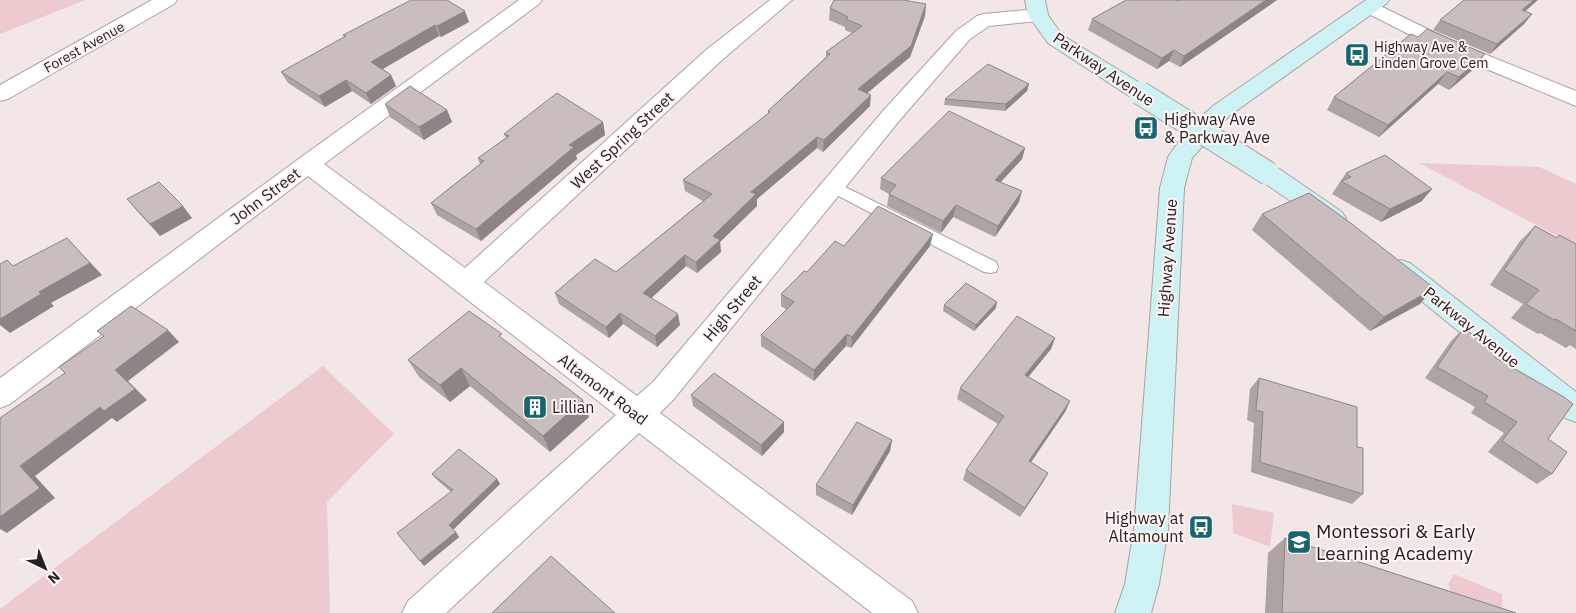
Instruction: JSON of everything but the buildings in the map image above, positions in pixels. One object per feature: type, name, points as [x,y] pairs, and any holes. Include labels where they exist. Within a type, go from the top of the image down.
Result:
[{"type":"main road","name":"Highway Avenue","points":[[1133,613],[1142,584],[1150,529],[1172,188],[1180,158],[1189,144],[1221,111],[1375,3]]},
{"type":"main road","name":"Parkway Avenue","points":[[1036,7],[1048,31],[1055,39],[1269,174],[1355,234]]},
{"type":"main road","name":"Parkway Avenue","points":[[1378,252],[1576,409]]},
{"type":"street","name":"Forest Avenue","points":[[0,94],[167,0]]},
{"type":"street","name":"John Street","points":[[0,394],[308,164],[532,0]]},
{"type":"street","name":"West Spring Street","points":[[466,284],[714,55],[782,0]]},
{"type":"street","points":[[1375,3],[1453,48],[1576,99]]},
{"type":"street","name":"High Street","points":[[420,613],[663,391],[833,186],[963,35],[984,20],[1036,7]]},
{"type":"street","name":"Altamont Road","points":[[308,164],[900,613]]},
{"type":"lane","points":[[833,186],[990,267]]},
{"type":"shaded area","points":[[0,0],[85,0],[0,34]]},
{"type":"shaded area","points":[[1419,163],[1539,167],[1576,184],[1576,246]]},
{"type":"shaded area","points":[[323,366],[394,434],[327,502],[330,613],[0,613],[0,609]]},
{"type":"shaded area","points":[[1232,504],[1274,513],[1270,547],[1233,533]]},
{"type":"shaded area","points":[[1454,574],[1502,594],[1502,613],[1465,613],[1458,611],[1448,584]]},
{"type":"place","name":"Highway Ave & Linden Grove Cem","points":[[1357,55]]},
{"type":"place","name":"Highway Ave & Parkway Ave","points":[[1146,128]]},
{"type":"place","name":"Lillian","points":[[535,407]]},
{"type":"place","name":"Highway at Altamount","points":[[1201,527]]},
{"type":"place","name":"Montessori & Early Learning Academy","points":[[1299,542]]}]
